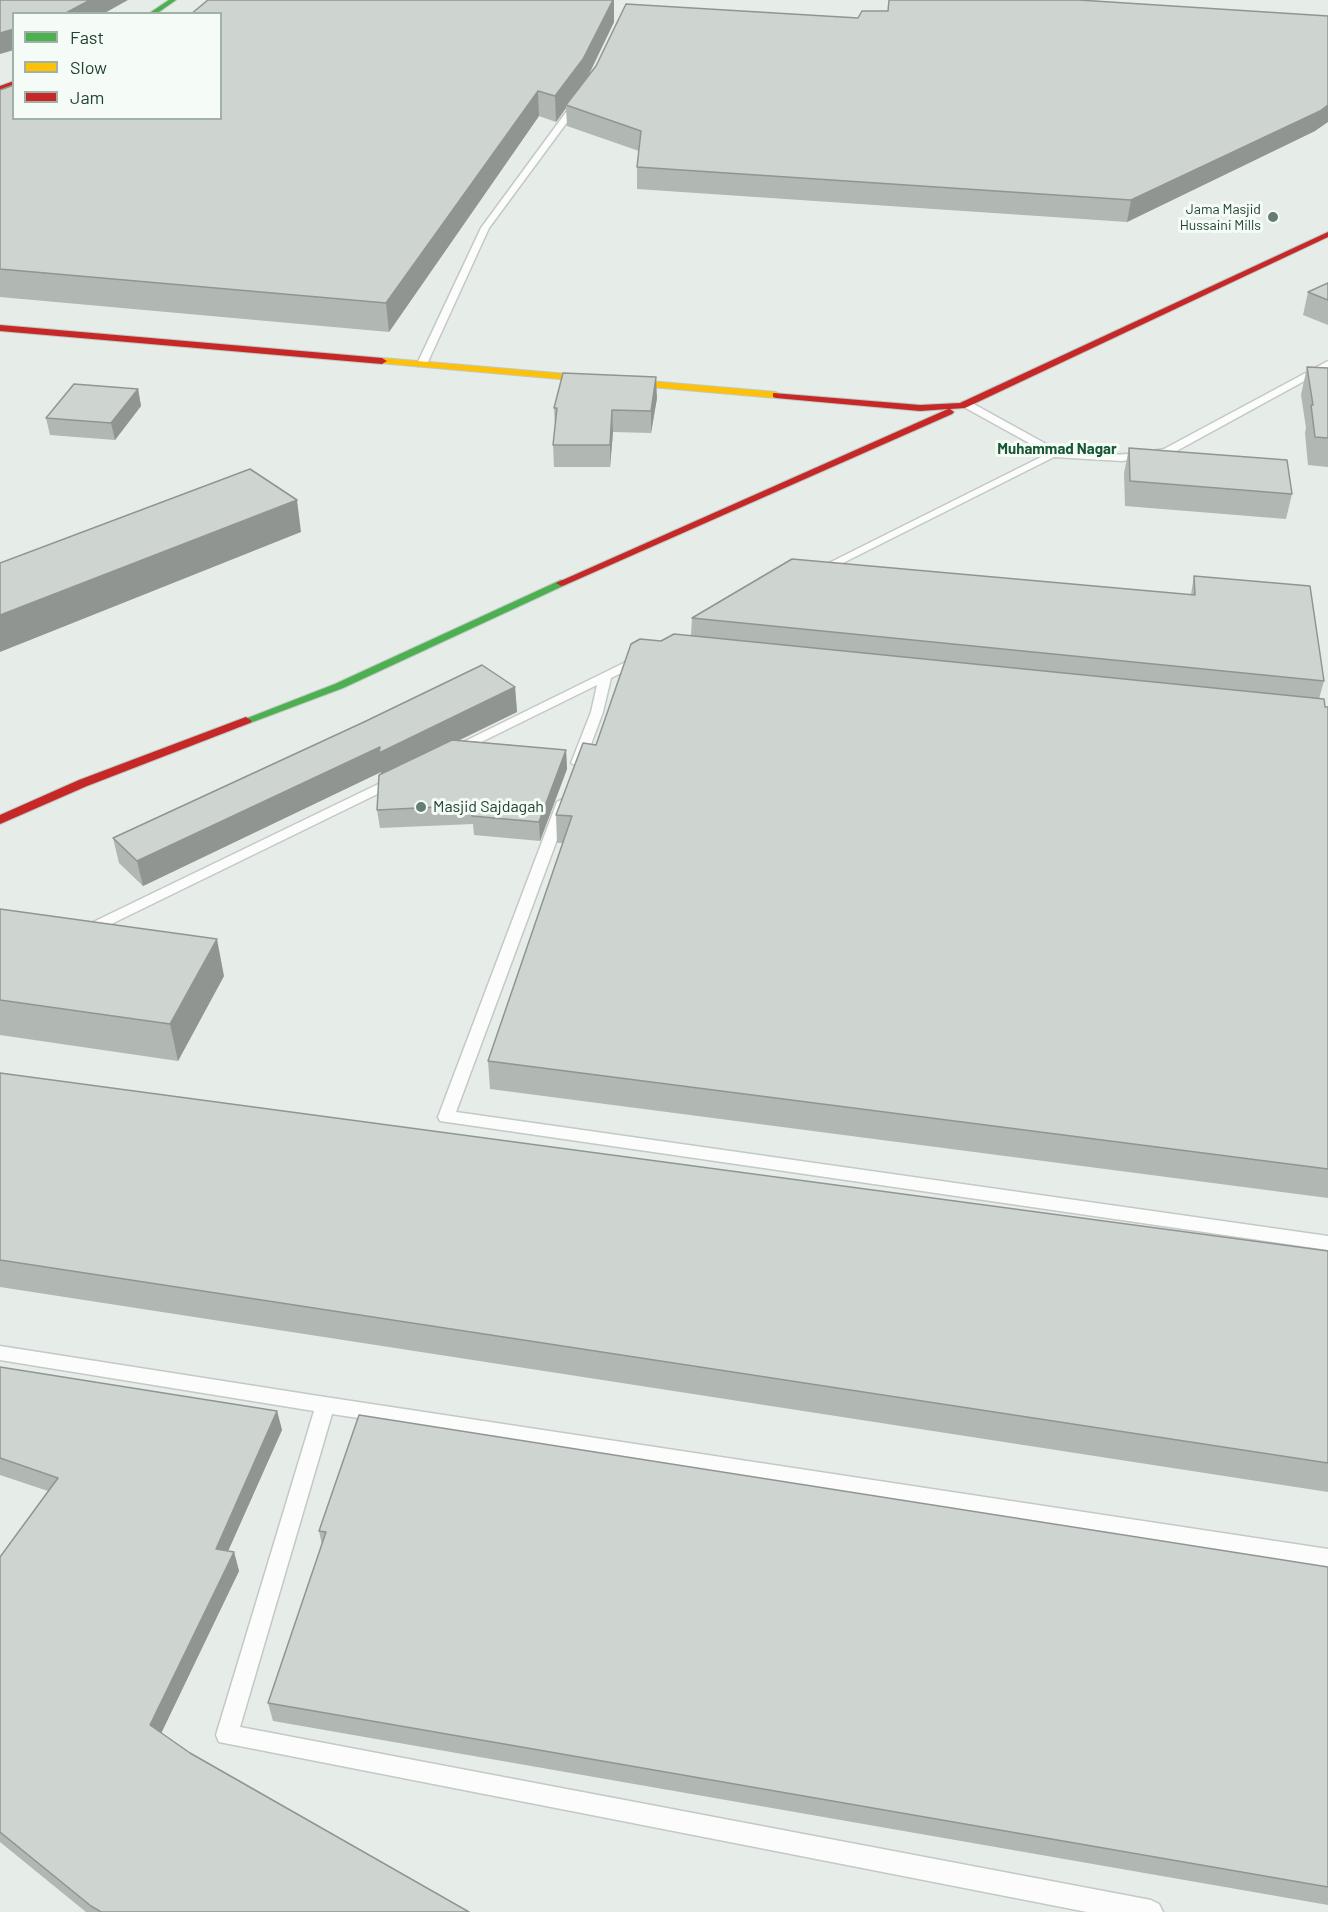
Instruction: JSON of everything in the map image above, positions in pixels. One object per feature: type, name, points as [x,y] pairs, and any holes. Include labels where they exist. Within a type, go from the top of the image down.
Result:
[{"type":"street","points":[[147,6],[173,0]]},
{"type":"street","points":[[0,820],[83,783],[339,686],[480,618],[964,405],[1328,234]]},
{"type":"street","points":[[0,328],[920,408],[964,405]]},
{"type":"lane","points":[[422,364],[485,228],[583,95]]},
{"type":"lane","points":[[1047,453],[1112,460],[1140,458],[1167,452],[1328,364]]},
{"type":"lane","points":[[803,579],[1049,458],[1044,447],[964,405]]},
{"type":"lane","points":[[445,755],[654,652]]},
{"type":"lane","points":[[605,676],[597,712],[446,1117],[1328,1243]]},
{"type":"lane","points":[[92,928],[412,771]]},
{"type":"lane","points":[[0,1353],[325,1405],[1328,1558]]},
{"type":"lane","points":[[325,1405],[227,1735],[1121,1909],[1151,1912]]},
{"type":"building","points":[[0,0],[90,0],[68,12],[12,12],[12,30],[0,33]]},
{"type":"building","points":[[208,0],[613,0],[583,59],[555,96],[538,91],[386,303],[0,269],[0,90],[12,86],[12,120],[222,120],[222,12],[193,12]]},
{"type":"building","points":[[889,0],[1079,0],[1328,16],[1328,105],[1320,111],[1131,200],[637,167],[641,131],[566,105],[596,66],[626,4],[858,18],[862,11],[888,11]]},
{"type":"building","points":[[1328,283],[1328,300],[1308,292]]},
{"type":"building","points":[[1307,367],[1328,368],[1328,438],[1315,437]]},
{"type":"building","points":[[563,373],[656,377],[651,411],[612,410],[610,445],[553,445],[557,408],[554,408]]},
{"type":"building","points":[[74,384],[138,389],[111,423],[46,418]]},
{"type":"building","points":[[1129,448],[1287,460],[1292,494],[1130,481]]},
{"type":"building","points":[[250,469],[297,500],[0,615],[0,563]]},
{"type":"building","points":[[792,559],[1195,595],[1194,576],[1310,586],[1324,681],[692,618]]},
{"type":"building","points":[[674,634],[1324,699],[1325,707],[1328,707],[1328,1169],[488,1061],[572,816],[556,815],[583,743],[596,745],[631,644],[640,639],[661,641]]},
{"type":"building","points":[[482,665],[515,687],[379,753],[380,747],[137,861],[113,838],[364,722]]},
{"type":"building","points":[[452,740],[566,750],[539,822],[472,816],[477,805],[377,810],[379,775]]},
{"type":"building","points":[[0,909],[217,939],[170,1024],[0,1000]]},
{"type":"building","points":[[0,1073],[1328,1251],[1328,1463],[0,1260]]},
{"type":"building","points":[[0,1367],[277,1411],[216,1549],[234,1552],[150,1725],[190,1753],[469,1912],[101,1912],[0,1832],[0,1557],[58,1478],[0,1458]]},
{"type":"building","points":[[359,1415],[1328,1567],[1328,1887],[268,1703],[326,1532],[319,1531]]},
{"type":"traffic: fast","points":[[154,12],[173,0]]},
{"type":"traffic: fast","points":[[246,721],[339,686],[561,583]]},
{"type":"traffic: slow","points":[[382,361],[776,395]]},
{"type":"traffic: jam","points":[[0,89],[12,84]]},
{"type":"traffic: jam","points":[[776,395],[920,408],[962,406],[1328,234]]},
{"type":"traffic: jam","points":[[0,328],[382,361]]},
{"type":"traffic: jam","points":[[561,583],[949,412]]},
{"type":"traffic: jam","points":[[0,820],[83,783],[246,721]]},
{"type":"place","name":"Jama Masjid Hussaini Mills","points":[[1273,217]]},
{"type":"place","name":"Masjid Sajdagah","points":[[421,807]]},
{"type":"district","name":"Muhammad Nagar","points":[[1057,449]]}]
